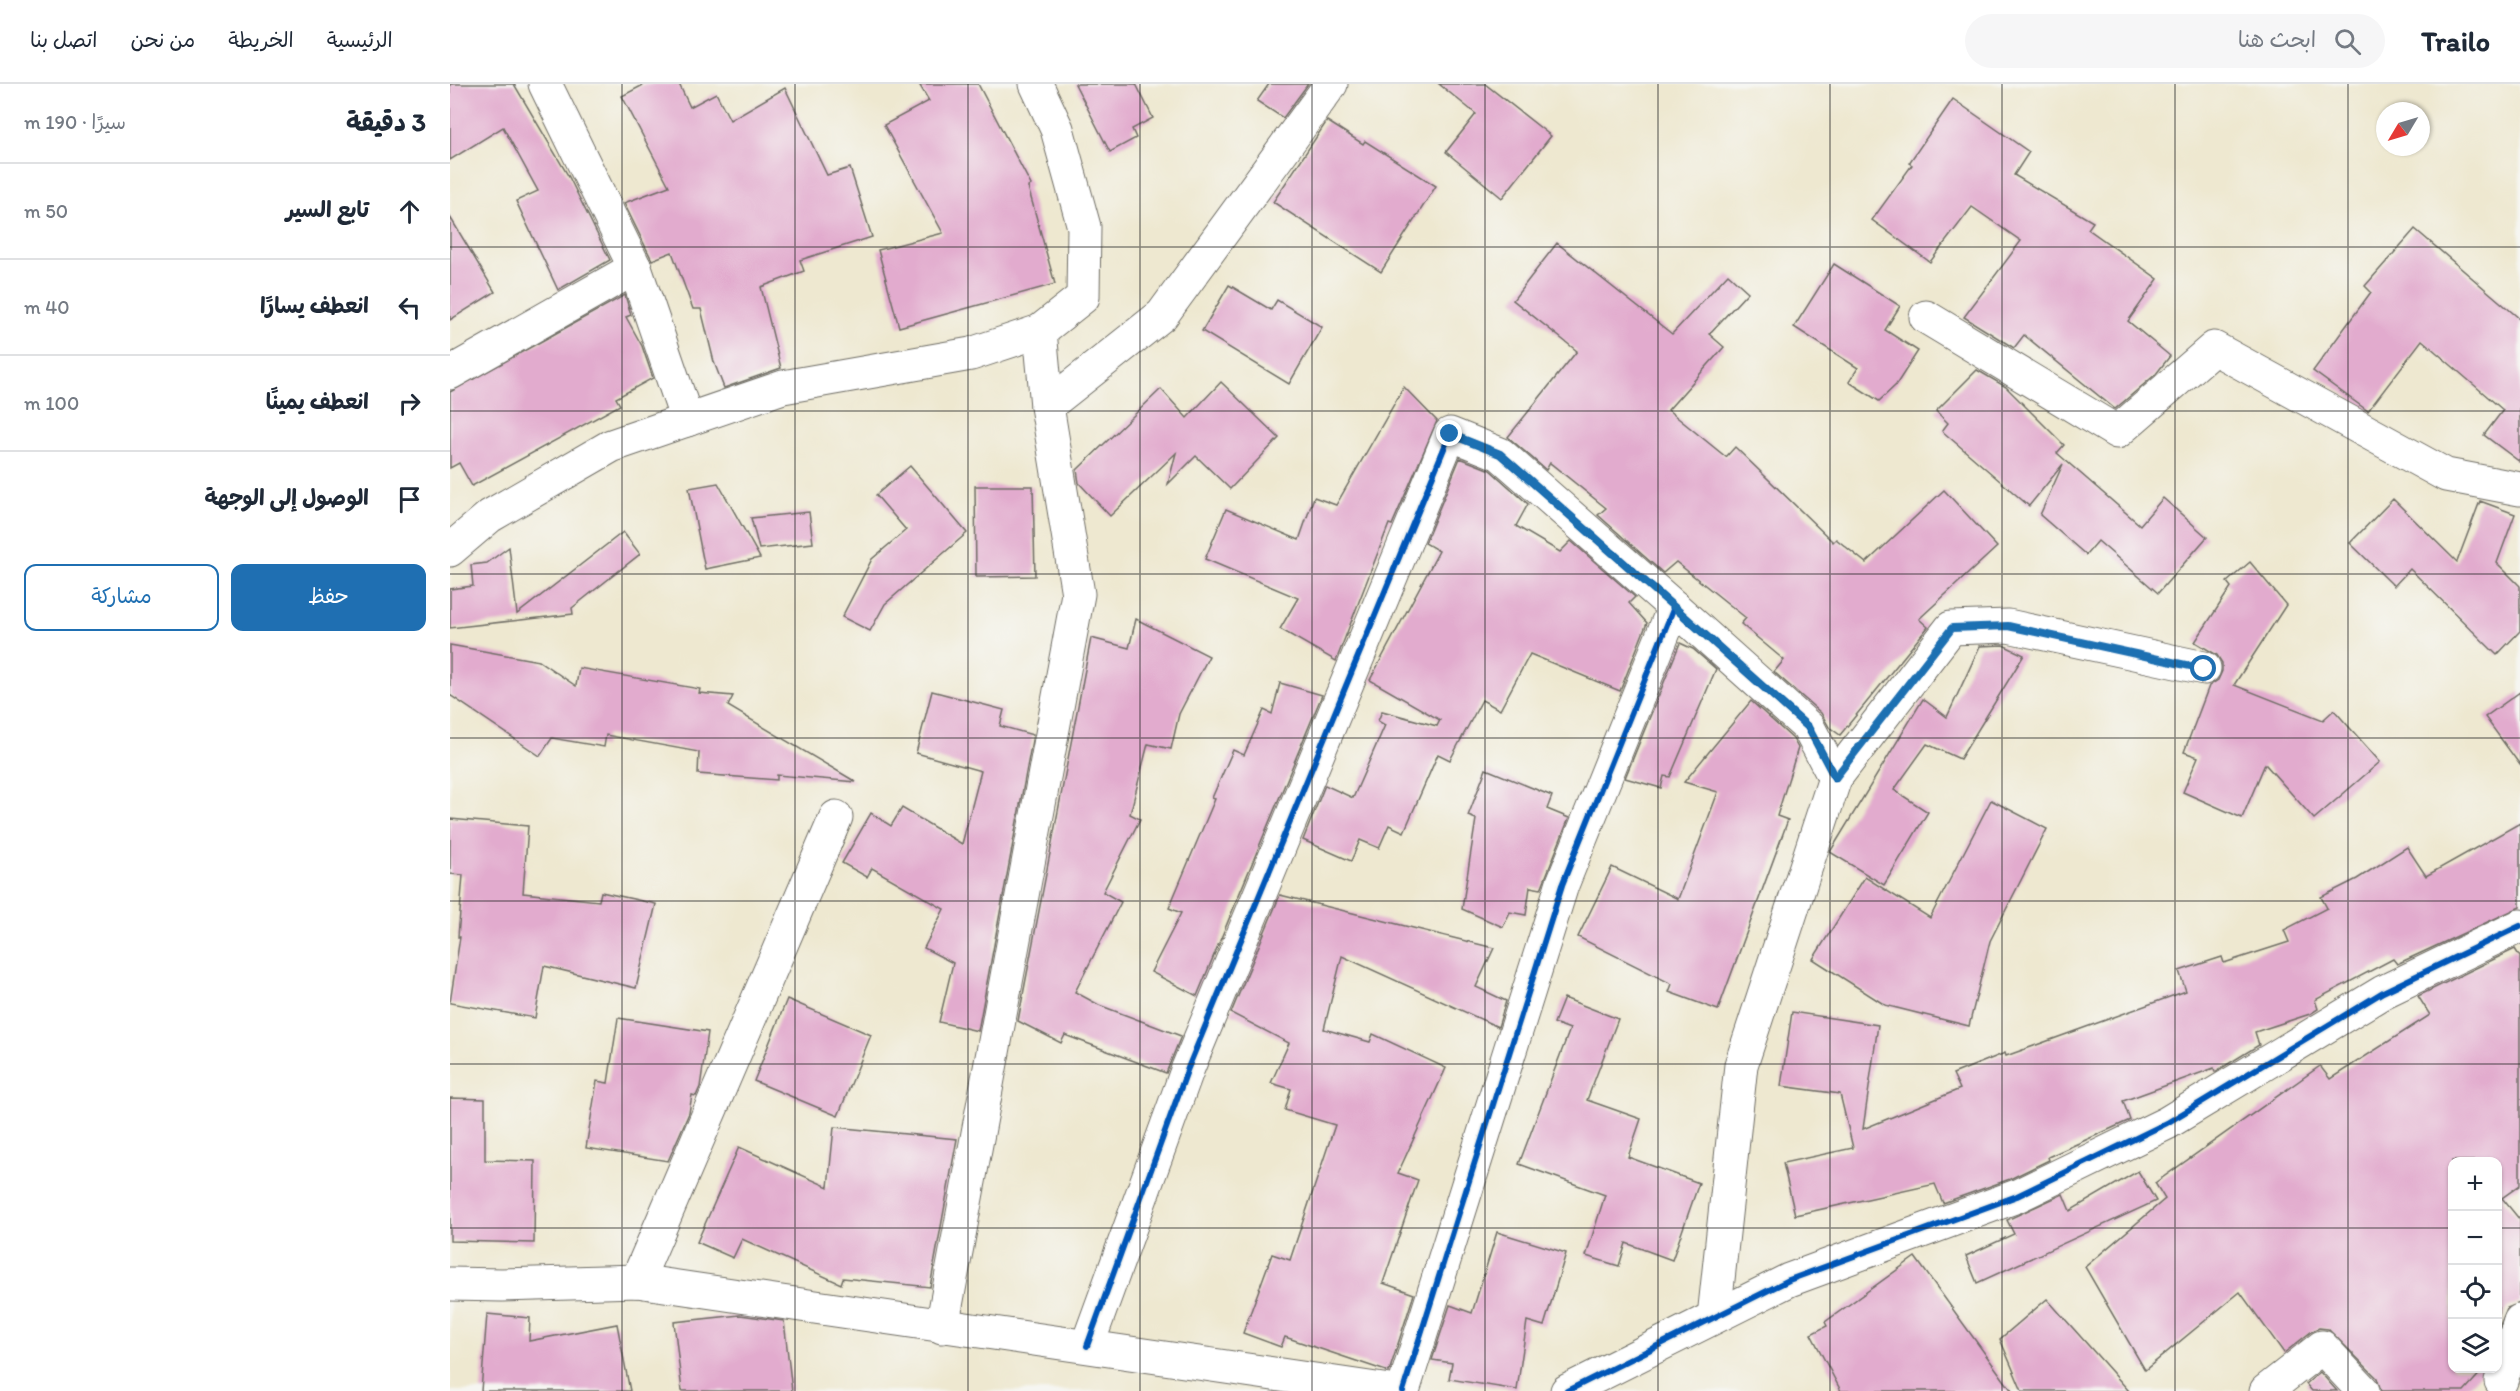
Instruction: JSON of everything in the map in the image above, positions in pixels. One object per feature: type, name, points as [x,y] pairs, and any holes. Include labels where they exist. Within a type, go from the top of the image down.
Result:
[{"type":"street","points":[[546,84],[635,268],[687,420]]},
{"type":"street","points":[[450,550],[490,516],[611,446],[783,387],[970,354],[1040,331],[1083,297],[1084,227],[1057,129],[1036,84]]},
{"type":"street","points":[[1047,406],[1162,315],[1330,84]]},
{"type":"street","points":[[450,372],[635,268]]},
{"type":"street","points":[[1926,316],[2117,432],[2214,348],[2446,475],[2520,489]]},
{"type":"street","points":[[942,1327],[1078,594],[1047,406],[1040,331]]},
{"type":"street","points":[[1087,1346],[1188,1068],[1450,434],[1500,454],[1674,607],[1808,727],[1835,778]]},
{"type":"street","points":[[1403,1391],[1562,885],[1674,607]]},
{"type":"street","points":[[1714,1317],[1741,1065],[1835,778],[1952,628],[2008,626],[2204,669]]},
{"type":"street","points":[[637,1281],[836,817]]},
{"type":"street","points":[[1568,1391],[1788,1280],[2017,1196],[2049,1181],[2167,1123],[2383,992],[2520,926]]},
{"type":"street","points":[[450,1284],[502,1285],[637,1281],[1375,1390]]},
{"type":"street","points":[[2501,1388],[2520,1321]]},
{"type":"street","points":[[2266,1391],[2322,1347],[2363,1391]]},
{"type":"building","points":[[450,84],[514,84],[569,177],[610,260],[558,290],[516,201],[538,191],[503,127],[450,160]]},
{"type":"building","points":[[645,84],[679,84],[690,107],[716,93],[730,120],[785,88],[827,175],[850,168],[872,237],[800,260],[804,271],[761,287],[781,368],[724,388],[714,362],[701,309],[693,309],[672,252],[652,260],[624,203],[669,186],[622,96]]},
{"type":"building","points":[[919,84],[978,84],[1031,185],[1028,187],[1055,284],[899,327],[878,250],[943,233],[884,125],[929,101]]},
{"type":"building","points":[[1075,84],[1136,84],[1153,118],[1132,129],[1136,138],[1110,152]]},
{"type":"building","points":[[1269,84],[1308,84],[1283,118],[1257,101]]},
{"type":"building","points":[[1439,84],[1485,84],[1551,136],[1502,198],[1446,152],[1476,114]]},
{"type":"building","points":[[1953,99],[2029,152],[2014,175],[2093,222],[2088,229],[2158,279],[2128,321],[2170,356],[2156,374],[2115,409],[2024,335],[2014,348],[1964,317],[2021,241],[1972,207],[1930,262],[1872,220],[1912,165],[1909,163]]},
{"type":"building","points":[[1327,121],[1363,144],[1365,141],[1436,186],[1381,272],[1273,202]]},
{"type":"building","points":[[450,217],[495,292],[450,320]]},
{"type":"building","points":[[2415,229],[2520,319],[2520,462],[2484,435],[2503,410],[2422,340],[2368,411],[2313,371],[2371,292],[2365,286]]},
{"type":"building","points":[[1557,243],[1672,334],[1728,274],[1748,292],[1709,334],[1724,347],[1668,410],[1726,457],[1735,447],[1833,542],[1836,539],[1866,563],[1944,490],[1997,547],[1919,619],[1928,627],[1840,735],[1829,727],[1821,713],[1774,672],[1784,660],[1741,624],[1746,618],[1676,562],[1663,573],[1598,515],[1606,508],[1550,463],[1546,470],[1508,437],[1577,351],[1513,300]]},
{"type":"building","points":[[1834,264],[1900,306],[1885,330],[1918,351],[1896,385],[1879,401],[1849,382],[1858,368],[1794,327]]},
{"type":"building","points":[[1229,285],[1271,310],[1277,300],[1322,327],[1289,384],[1202,331]]},
{"type":"building","points":[[625,295],[631,315],[626,317],[642,346],[653,378],[616,398],[620,405],[472,486],[459,463],[450,468],[450,392]]},
{"type":"building","points":[[1977,370],[2006,387],[2064,445],[2057,453],[2140,525],[2163,498],[2207,537],[2158,593],[2098,541],[2086,555],[2040,515],[2063,464],[2029,506],[1942,431],[1948,423],[1936,411]]},
{"type":"building","points":[[1221,382],[1279,438],[1230,489],[1196,456],[1168,484],[1176,453],[1110,516],[1079,483],[1077,470],[1161,389],[1187,418]]},
{"type":"building","points":[[1404,387],[1437,421],[1392,525],[1389,524],[1336,661],[1280,629],[1298,598],[1205,559],[1226,509],[1299,540],[1314,497],[1336,505]]},
{"type":"building","points":[[1460,458],[1490,470],[1528,504],[1516,526],[1560,552],[1571,541],[1635,597],[1629,603],[1647,623],[1620,691],[1530,654],[1500,710],[1482,700],[1450,760],[1438,754],[1404,832],[1389,825],[1379,848],[1360,840],[1351,861],[1303,840],[1325,785],[1353,798],[1385,725],[1378,721],[1382,711],[1437,726],[1440,720],[1370,680],[1439,551],[1425,543]]},
{"type":"building","points":[[910,466],[967,533],[885,604],[870,631],[842,617],[872,559],[906,530],[876,495]]},
{"type":"building","points":[[718,483],[760,558],[705,569],[689,488]]},
{"type":"building","points":[[975,486],[1033,486],[1035,576],[976,577]]},
{"type":"building","points":[[2393,499],[2457,562],[2480,501],[2515,514],[2497,563],[2520,586],[2520,631],[2497,655],[2410,569],[2394,586],[2350,543]]},
{"type":"building","points":[[809,512],[813,543],[759,549],[751,518]]},
{"type":"building","points":[[623,532],[640,554],[572,608],[573,614],[450,628],[450,589],[473,586],[471,565],[487,563],[509,547],[517,614]]},
{"type":"building","points":[[2250,562],[2286,605],[2234,685],[2323,720],[2334,710],[2380,762],[2314,819],[2265,764],[2242,818],[2183,792],[2198,757],[2184,752],[2209,686],[2218,680],[2222,671],[2222,663],[2217,655],[2195,642],[2231,587],[2227,582]]},
{"type":"building","points":[[1136,619],[1209,656],[1179,714],[1171,749],[1148,744],[1130,814],[1140,819],[1103,892],[1121,902],[1075,992],[1099,1005],[1181,1036],[1166,1073],[1065,1035],[1061,1043],[1018,1021],[1091,638],[1129,648]]},
{"type":"building","points":[[1680,643],[1693,649],[1716,669],[1670,777],[1664,776],[1661,788],[1625,778]]},
{"type":"building","points":[[450,645],[539,661],[576,686],[579,668],[700,689],[699,693],[733,696],[728,706],[856,782],[777,775],[777,780],[698,774],[699,752],[606,735],[604,747],[552,738],[540,756],[450,695]]},
{"type":"building","points":[[2003,645],[2024,655],[1960,759],[1927,744],[1894,790],[1928,812],[1884,885],[1830,852],[1923,699],[1947,717],[1980,646]]},
{"type":"building","points":[[1280,683],[1322,695],[1197,996],[1151,972],[1181,913],[1169,908],[1233,750],[1244,755],[1264,710],[1272,714]]},
{"type":"building","points":[[932,691],[1004,710],[1000,726],[1033,735],[978,1031],[939,1022],[953,963],[924,948],[944,909],[872,868],[867,877],[842,863],[871,813],[891,826],[902,808],[962,844],[981,771],[916,753]]},
{"type":"building","points":[[2520,692],[2520,765],[2485,717]]},
{"type":"building","points":[[1751,701],[1793,739],[1798,748],[1777,816],[1788,820],[1718,1010],[1669,992],[1672,984],[1578,937],[1612,867],[1678,899],[1718,792],[1684,782]]},
{"type":"building","points":[[1486,769],[1552,796],[1547,809],[1569,818],[1541,889],[1530,887],[1526,915],[1510,912],[1503,927],[1462,909],[1476,819],[1468,816]]},
{"type":"building","points":[[1991,800],[2047,829],[1990,941],[1969,1026],[1885,1005],[1813,959],[1865,877],[1930,918]]},
{"type":"building","points":[[450,819],[528,826],[523,893],[599,901],[601,892],[656,904],[636,988],[544,966],[535,1018],[450,1003],[460,937],[458,937],[463,875],[450,874]]},
{"type":"building","points":[[2520,823],[2520,907],[2397,964],[2393,959],[2315,1000],[2318,1009],[2310,1014],[2255,1032],[2259,1045],[2215,1072],[2214,1068],[2123,1101],[2130,1120],[2048,1157],[2049,1160],[2010,1179],[1943,1203],[1935,1184],[1795,1215],[1783,1163],[1853,1148],[1840,1094],[1781,1086],[1792,1012],[1878,1025],[1863,1129],[1960,1089],[1953,1074],[2005,1053],[2006,1056],[2186,991],[2179,971],[2222,957],[2224,963],[2289,942],[2284,930],[2327,908],[2321,897],[2357,879],[2407,847],[2426,876]]},
{"type":"building","points":[[1280,895],[1494,948],[1476,987],[1506,1001],[1498,1027],[1342,956],[1324,1029],[1370,1042],[1373,1034],[1446,1068],[1398,1173],[1418,1180],[1383,1283],[1414,1294],[1389,1372],[1285,1337],[1281,1347],[1243,1333],[1272,1254],[1290,1260],[1335,1125],[1285,1110],[1291,1089],[1271,1083],[1289,1043],[1231,1013]]},
{"type":"building","points":[[2515,949],[2520,957],[2520,1185],[2502,1198],[2502,1157],[2448,1157],[2448,1373],[2480,1373],[2464,1391],[2381,1391],[2377,1378],[2328,1329],[2319,1328],[2311,1332],[2284,1353],[2240,1292],[2145,1370],[2085,1267],[2165,1199],[2155,1183],[2320,1066],[2330,1079],[2430,1015],[2418,996]]},
{"type":"building","points":[[1564,998],[1618,1019],[1587,1100],[1641,1119],[1628,1157],[1699,1183],[1672,1260],[1626,1243],[1619,1266],[1586,1256],[1605,1195],[1519,1164],[1570,1029],[1554,1023]]},
{"type":"building","points":[[787,999],[871,1035],[838,1116],[754,1081]]},
{"type":"building","points":[[618,1018],[708,1032],[700,1087],[696,1096],[692,1095],[689,1113],[668,1161],[586,1148],[597,1081],[608,1083]]},
{"type":"building","points":[[450,1098],[485,1099],[485,1160],[535,1161],[534,1243],[450,1241]]},
{"type":"building","points":[[834,1127],[957,1139],[930,1287],[843,1278],[841,1284],[742,1239],[733,1258],[697,1242],[739,1147],[828,1187]]},
{"type":"building","points":[[2138,1171],[2156,1201],[1977,1283],[1966,1256],[2014,1234],[2007,1220],[2063,1194],[2070,1211]]},
{"type":"building","points":[[2502,1198],[2520,1220],[2520,1303],[2507,1308],[2502,1320]]},
{"type":"building","points":[[1497,1232],[1566,1253],[1544,1326],[1527,1321],[1517,1390],[1449,1379],[1452,1363],[1432,1360],[1450,1305],[1472,1313]]},
{"type":"building","points":[[1915,1257],[2012,1391],[1841,1391],[1811,1334],[1827,1326],[1825,1322]]},
{"type":"building","points":[[2047,1299],[2129,1391],[2022,1391],[2000,1339]]},
{"type":"building","points":[[487,1314],[530,1318],[529,1341],[617,1324],[630,1391],[481,1391]]},
{"type":"building","points":[[740,1315],[784,1321],[792,1391],[682,1391],[674,1322]]},
{"type":"building","points":[[2320,1372],[2337,1391],[2312,1391],[2306,1384]]},
{"type":"cycle path","points":[[1087,1346],[1188,1068],[1450,434],[1500,454],[1674,607]]},
{"type":"cycle path","points":[[1403,1391],[1562,885],[1674,607],[1808,727],[1835,778]]},
{"type":"cycle path","points":[[1567,1391],[1789,1280],[2017,1196],[2167,1123],[2383,992],[2520,926]]},
{"type":"route","points":[[1450,434],[1500,454],[1674,607],[1808,727],[1835,778],[1952,628],[2008,626],[2204,669]]}]
